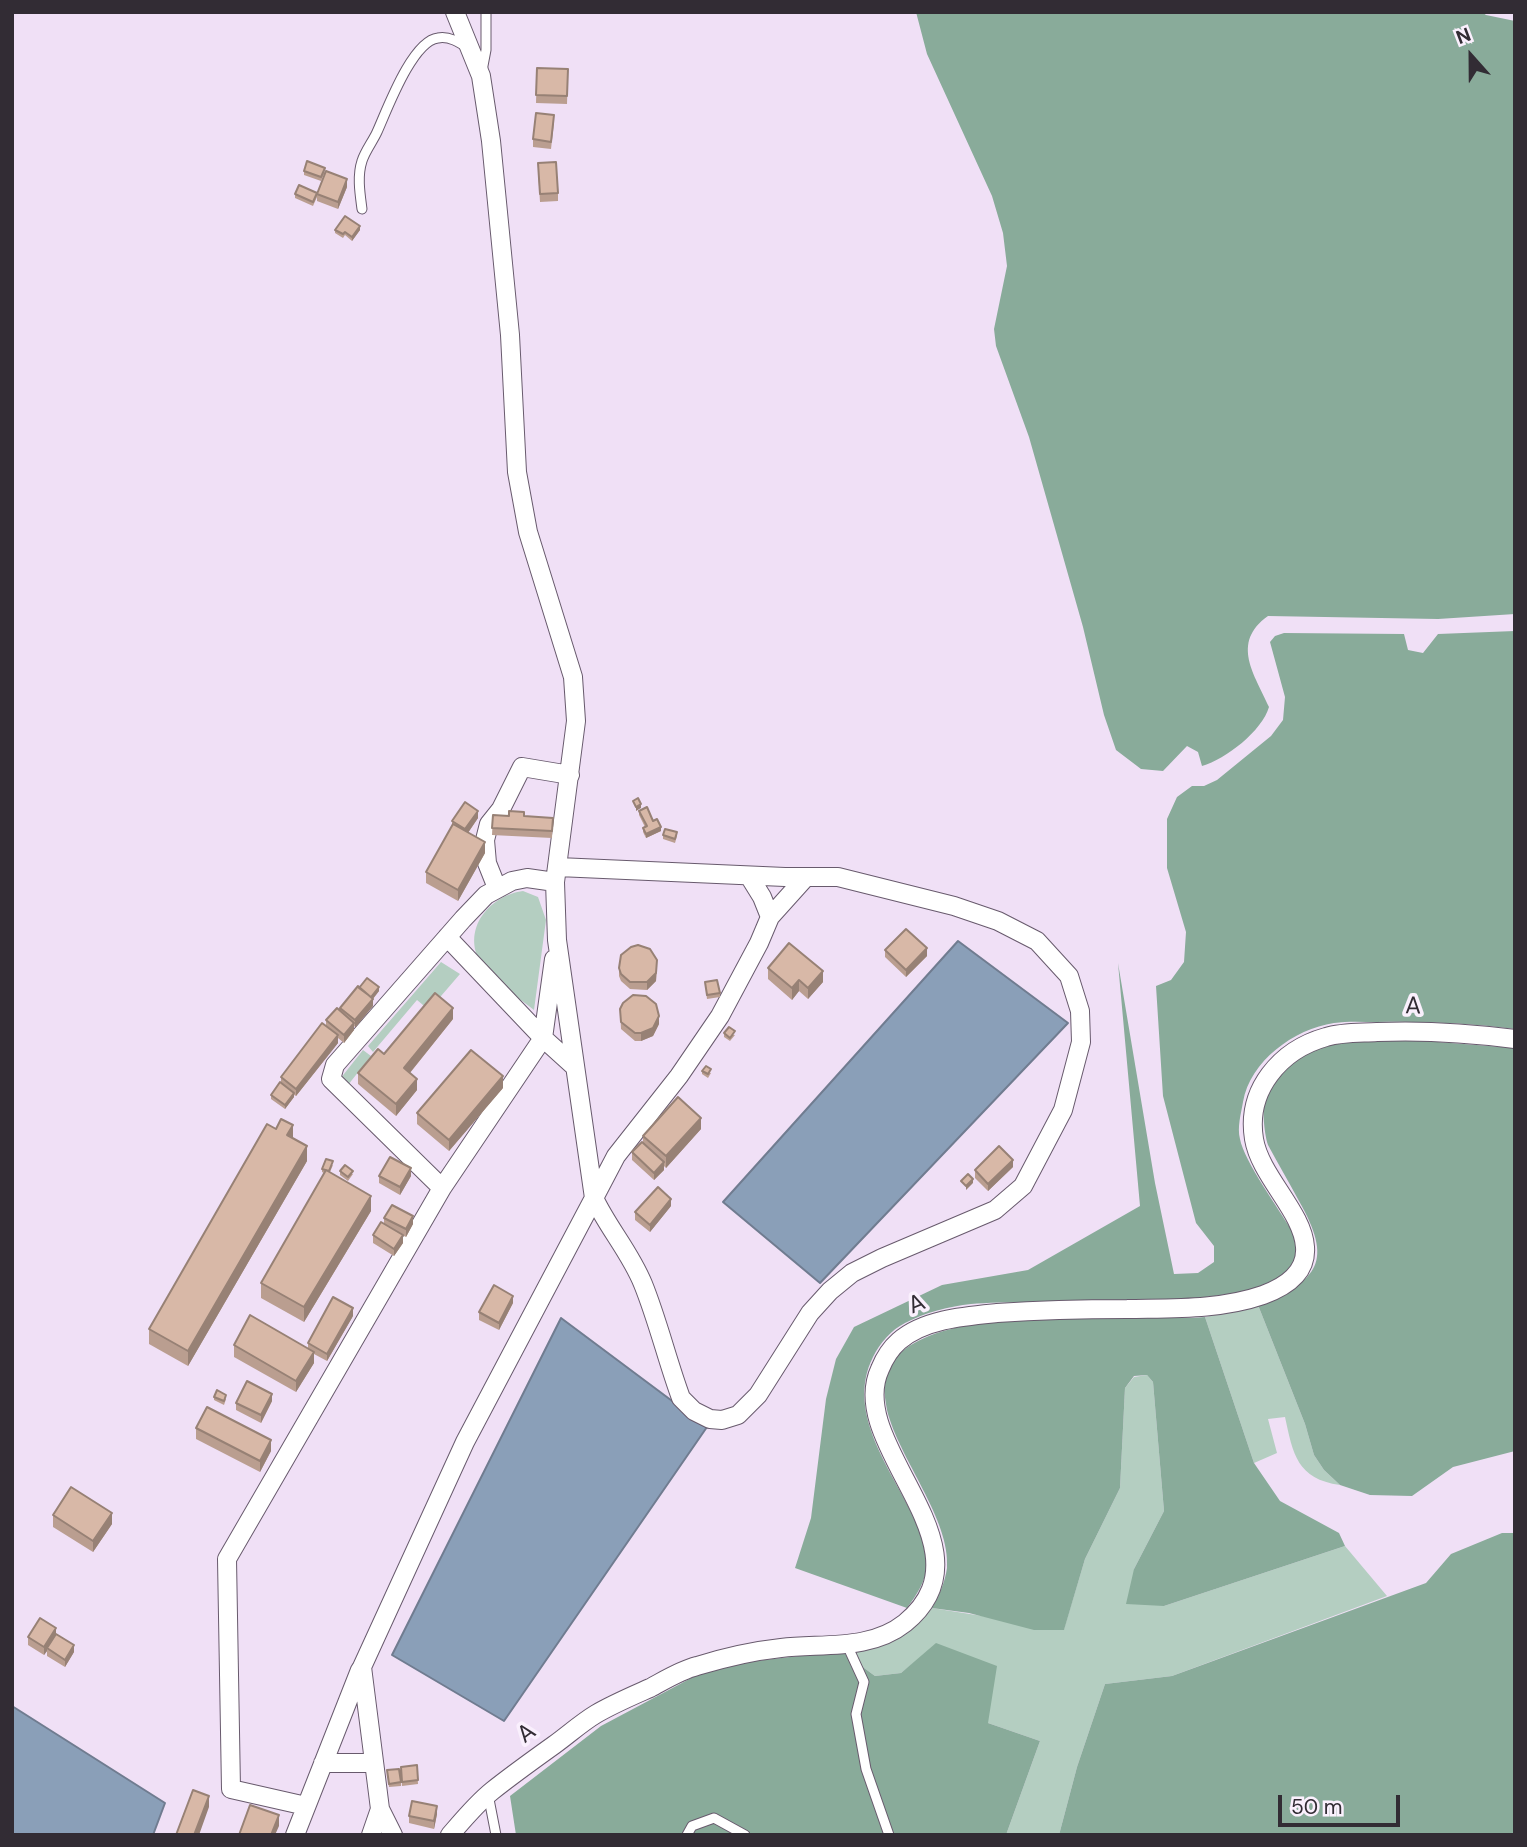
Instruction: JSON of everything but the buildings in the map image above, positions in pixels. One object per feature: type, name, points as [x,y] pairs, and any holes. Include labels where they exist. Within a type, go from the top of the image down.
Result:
[{"type":"street","points":[[442,1188],[331,1079],[335,1065],[486,895],[496,888],[527,878],[556,875],[838,877],[954,906],[998,921],[1037,942],[1069,975],[1080,1011],[1081,1042],[1063,1110],[1023,1185],[995,1210],[852,1273],[830,1291],[810,1313],[758,1395],[737,1415],[722,1420],[710,1419],[694,1411],[681,1398],[642,1283],[629,1254],[603,1217],[594,1198],[557,940],[556,875],[576,721],[573,677],[528,532],[517,472],[509,322],[491,141],[481,76],[455,12]]},
{"type":"street","points":[[496,888],[487,863],[485,840],[489,824],[501,809],[522,767],[570,775]]},
{"type":"street","points":[[749,876],[770,917]]},
{"type":"street","points":[[295,1835],[362,1667],[465,1442],[616,1156],[679,1076],[720,1016],[770,917],[806,877]]},
{"type":"street","points":[[447,937],[543,1038],[575,1066]]},
{"type":"street","points":[[306,1806],[231,1789],[227,1559],[442,1188],[543,1038],[557,940]]},
{"type":"street","name":"A","points":[[450,1835],[488,1794],[594,1715],[693,1667],[775,1648],[847,1645],[878,1637],[897,1629],[907,1621],[926,1600],[936,1565],[930,1533],[879,1420],[875,1383],[879,1371],[900,1340],[943,1321],[971,1315],[1052,1309],[1194,1308],[1247,1299],[1277,1289],[1292,1280],[1301,1269],[1306,1243],[1301,1229],[1266,1169],[1253,1136],[1258,1091],[1276,1065],[1308,1043],[1339,1034],[1413,1031],[1515,1039]]},
{"type":"street","points":[[362,1667],[380,1809],[393,1835]]},
{"type":"street","points":[[323,1763],[374,1763]]},
{"type":"street","points":[[371,1835],[380,1809]]},
{"type":"lane","points":[[481,76],[486,12]]},
{"type":"lane","points":[[362,209],[362,160],[378,131],[388,104],[414,58],[424,46],[436,38],[455,40],[470,50]]},
{"type":"lane","points":[[847,1645],[864,1682],[856,1714],[866,1769],[889,1835]]},
{"type":"lane","points":[[488,1794],[496,1835]]},
{"type":"lane","points":[[687,1835],[692,1826],[714,1818],[745,1835]]},
{"type":"green space","points":[[916,12],[1482,12],[1515,21],[1515,614],[1438,619],[1268,616],[1250,637],[1248,648],[1249,660],[1269,707],[1259,725],[1242,743],[1222,757],[1202,766],[1198,752],[1187,746],[1163,771],[1141,769],[1116,750],[1104,715],[1083,627],[1029,437],[996,346],[994,329],[1007,266],[1003,233],[992,196],[927,54]]},
{"type":"green space","points":[[1515,631],[1515,1029],[1429,1022],[1334,1023],[1319,1026],[1289,1040],[1264,1061],[1247,1087],[1239,1130],[1248,1160],[1292,1231],[1296,1245],[1297,1258],[1293,1267],[1272,1282],[1237,1292],[1193,1298],[963,1305],[920,1316],[895,1329],[873,1357],[866,1379],[865,1400],[868,1422],[876,1443],[923,1539],[927,1560],[923,1582],[907,1608],[795,1568],[811,1518],[826,1399],[836,1359],[854,1327],[942,1285],[1028,1270],[1140,1206],[1118,963],[1155,1183],[1174,1274],[1198,1273],[1214,1262],[1214,1246],[1196,1223],[1163,1096],[1156,986],[1171,980],[1184,962],[1186,932],[1167,868],[1167,819],[1177,797],[1192,786],[1204,786],[1217,780],[1271,736],[1283,720],[1285,697],[1270,642],[1275,636],[1284,633],[1404,634],[1408,650],[1423,653],[1438,634]]},
{"type":"green space","points":[[523,891],[538,897],[546,920],[534,1010],[486,972],[475,946],[478,923],[491,905]]},
{"type":"green space","points":[[441,962],[460,974],[429,1010],[417,1000],[373,1052],[368,1046]]},
{"type":"green space","points":[[1412,1040],[1515,1048],[1515,1451],[1453,1467],[1412,1496],[1370,1495],[1340,1485],[1324,1470],[1314,1455],[1305,1424],[1258,1305],[1295,1287],[1307,1277],[1315,1266],[1317,1254],[1316,1239],[1310,1222],[1268,1145],[1264,1126],[1264,1103],[1267,1091],[1280,1073],[1298,1058],[1319,1047],[1350,1041]]},
{"type":"green space","points":[[363,1050],[371,1056],[348,1085],[340,1079]]},
{"type":"green space","points":[[1258,1305],[1305,1424],[1314,1455],[1324,1470],[1340,1485],[1314,1477],[1299,1463],[1285,1417],[1268,1419],[1277,1453],[1254,1463],[1205,1317]]},
{"type":"green space","points":[[1205,1317],[1254,1463],[1280,1501],[1339,1533],[1345,1546],[1164,1606],[1126,1604],[1134,1569],[1164,1511],[1153,1382],[1147,1375],[1134,1376],[1125,1388],[1120,1488],[1085,1559],[1064,1630],[1034,1630],[969,1613],[932,1608],[946,1573],[946,1549],[933,1510],[893,1429],[885,1396],[887,1373],[906,1349],[939,1333],[982,1323],[1031,1318]]},
{"type":"green space","points":[[1147,1375],[1153,1382],[1164,1511],[1134,1569],[1164,1606],[1345,1546],[1387,1596],[1172,1676],[1105,1684],[1077,1767],[1059,1835],[1006,1835],[1040,1741],[988,1723],[937,1644],[901,1673],[875,1676],[841,1651],[901,1636],[932,1608],[1064,1629],[1085,1559],[1120,1488],[1125,1388],[1134,1377]]},
{"type":"green space","points":[[1502,1533],[1515,1533],[1515,1835],[1059,1835],[1077,1767],[1105,1684],[1172,1676],[1426,1583],[1451,1554]]},
{"type":"green space","points":[[936,1643],[997,1666],[988,1723],[1040,1741],[1006,1835],[516,1835],[510,1796],[601,1726],[695,1676],[730,1664],[841,1651],[875,1676],[901,1673]]},
{"type":"water","points":[[958,941],[1068,1023],[820,1283],[723,1202]]},
{"type":"water","points":[[561,1318],[707,1427],[504,1721],[392,1655]]},
{"type":"water","points":[[12,1706],[165,1803],[153,1835],[12,1835]]}]
